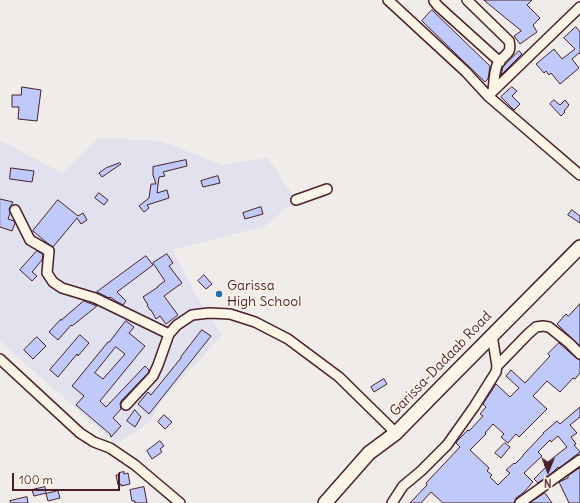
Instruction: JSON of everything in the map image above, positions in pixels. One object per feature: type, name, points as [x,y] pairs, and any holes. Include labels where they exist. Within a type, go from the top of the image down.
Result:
[{"type":"highway","name":"Garissa-Dadaab Road","points":[[325,503],[369,453],[396,433],[580,248]]},
{"type":"street","points":[[388,0],[580,175]]},
{"type":"street","points":[[434,0],[438,6],[500,62]]},
{"type":"street","points":[[467,0],[509,40],[510,50],[497,65],[491,93]]},
{"type":"street","points":[[491,93],[580,7]]},
{"type":"street","points":[[296,200],[327,189]]},
{"type":"street","points":[[15,210],[30,240],[50,251],[47,273],[53,282],[62,288],[96,298],[168,334]]},
{"type":"street","points":[[126,405],[153,376],[168,334],[177,325],[192,315],[209,313],[230,314],[254,322],[288,339],[339,377],[396,433]]},
{"type":"street","points":[[497,366],[528,334],[536,328],[543,326],[549,327],[580,354]]},
{"type":"street","points":[[392,503],[403,486],[421,471],[447,445],[474,407],[496,372],[497,366],[492,335]]},
{"type":"street","points":[[0,359],[80,433],[94,442],[110,448],[123,456],[180,503]]},
{"type":"street","points":[[520,503],[580,460]]},
{"type":"shaded area","points":[[99,138],[161,141],[222,165],[268,158],[296,200],[265,226],[173,250],[204,310],[223,335],[160,403],[153,417],[142,428],[116,444],[0,341],[0,140],[62,173]]},
{"type":"building","points":[[484,0],[532,0],[527,5],[540,18],[533,25],[537,32],[520,44],[514,36],[521,31]]},
{"type":"building","points":[[432,10],[490,66],[488,79],[485,82],[422,21]]},
{"type":"building","points":[[576,27],[580,32],[580,54],[579,53],[572,59],[579,68],[560,84],[551,73],[549,75],[546,71],[544,73],[536,64],[554,49],[562,59],[575,49],[564,38]]},
{"type":"building","points":[[519,51],[522,54],[501,75],[503,67]]},
{"type":"building","points":[[22,87],[41,90],[37,121],[18,119],[19,107],[12,107],[12,95],[21,95]]},
{"type":"building","points":[[512,87],[517,91],[512,96],[520,104],[514,110],[501,97]]},
{"type":"building","points":[[554,100],[560,105],[565,100],[569,105],[561,116],[550,104]]},
{"type":"building","points":[[186,160],[187,166],[163,172],[165,176],[159,177],[157,193],[167,190],[169,198],[147,205],[149,208],[144,212],[139,206],[149,198],[151,184],[156,184],[153,175],[153,167]]},
{"type":"building","points":[[120,163],[121,164],[102,177],[99,173],[106,168]]},
{"type":"building","points":[[11,168],[34,171],[32,182],[10,179]]},
{"type":"building","points":[[218,176],[220,183],[203,187],[201,181]]},
{"type":"building","points":[[99,193],[108,200],[104,205],[95,198]]},
{"type":"building","points":[[0,199],[13,202],[9,209],[10,213],[8,219],[14,221],[15,223],[12,231],[0,227]]},
{"type":"building","points":[[58,200],[78,216],[83,213],[87,220],[81,224],[77,218],[53,247],[33,231]]},
{"type":"building","points":[[261,207],[263,214],[245,219],[243,213]]},
{"type":"building","points":[[572,210],[580,216],[580,223],[568,215]]},
{"type":"building","points":[[37,251],[43,254],[42,260],[32,272],[37,276],[32,281],[20,270]]},
{"type":"building","points":[[167,254],[173,263],[169,266],[182,283],[164,296],[178,315],[166,324],[160,316],[156,319],[143,297],[165,281],[153,263]]},
{"type":"building","points":[[146,256],[153,265],[117,292],[126,301],[123,305],[110,297],[109,298],[97,292]]},
{"type":"building","points":[[204,275],[212,284],[206,289],[198,281]]},
{"type":"building","points":[[84,301],[97,306],[72,326],[71,325],[58,340],[49,332],[61,319]]},
{"type":"building","points":[[580,304],[580,346],[557,324],[566,314],[568,316]]},
{"type":"building","points":[[126,321],[134,327],[129,333],[145,346],[100,401],[106,407],[145,366],[149,370],[148,373],[121,401],[121,409],[113,418],[121,426],[111,437],[110,434],[76,405],[84,396],[72,386]],"holes":[[[116,347],[125,354],[103,379],[95,373]]]},
{"type":"building","points":[[202,330],[211,336],[149,414],[138,404],[148,392],[151,395]]},
{"type":"building","points":[[80,335],[89,343],[78,356],[77,354],[58,377],[50,370]]},
{"type":"building","points":[[37,337],[46,346],[33,359],[24,350]]},
{"type":"building","points":[[559,343],[580,360],[580,373],[560,392],[547,381],[533,396],[547,409],[519,437],[516,434],[508,443],[501,437],[504,434],[493,424],[485,433],[486,434],[470,450],[489,468],[487,471],[492,475],[490,477],[498,485],[510,473],[506,470],[523,456],[543,433],[557,421],[560,424],[580,407],[580,417],[570,425],[577,433],[571,437],[576,444],[574,445],[580,452],[538,483],[534,479],[546,467],[544,465],[567,447],[558,436],[551,442],[550,440],[538,452],[542,456],[524,473],[533,482],[516,498],[514,503],[443,503],[431,492],[421,503],[410,503],[427,485],[426,483],[460,447],[456,443],[458,440],[483,416],[480,414],[486,407],[483,404],[496,384],[510,397],[519,388],[506,376],[511,370],[525,383],[550,356],[548,354]]},
{"type":"building","points":[[384,379],[387,384],[374,392],[371,387]]},
{"type":"building","points":[[135,410],[141,417],[135,427],[127,421]]},
{"type":"building","points":[[164,415],[172,422],[165,429],[158,422]]},
{"type":"building","points":[[160,441],[164,446],[160,449],[162,452],[152,459],[147,451]]},
{"type":"building","points":[[505,443],[510,447],[501,458],[495,453]]},
{"type":"building","points":[[580,468],[580,503],[569,503],[559,482],[568,478],[568,476]]},
{"type":"building","points":[[124,472],[124,474],[128,473],[130,484],[121,486],[121,484],[118,485],[116,475]]},
{"type":"building","points":[[45,487],[46,493],[34,496],[32,490]]},
{"type":"building","points":[[144,487],[147,503],[135,503],[135,501],[132,501],[130,490]]},
{"type":"building","points":[[58,491],[60,498],[48,501],[46,494]]},
{"type":"building","points":[[545,493],[552,503],[530,503]]},
{"type":"building","points":[[27,497],[28,503],[11,503],[10,501]]},
{"type":"place","name":"Garissa High School","points":[[219,294]]}]
